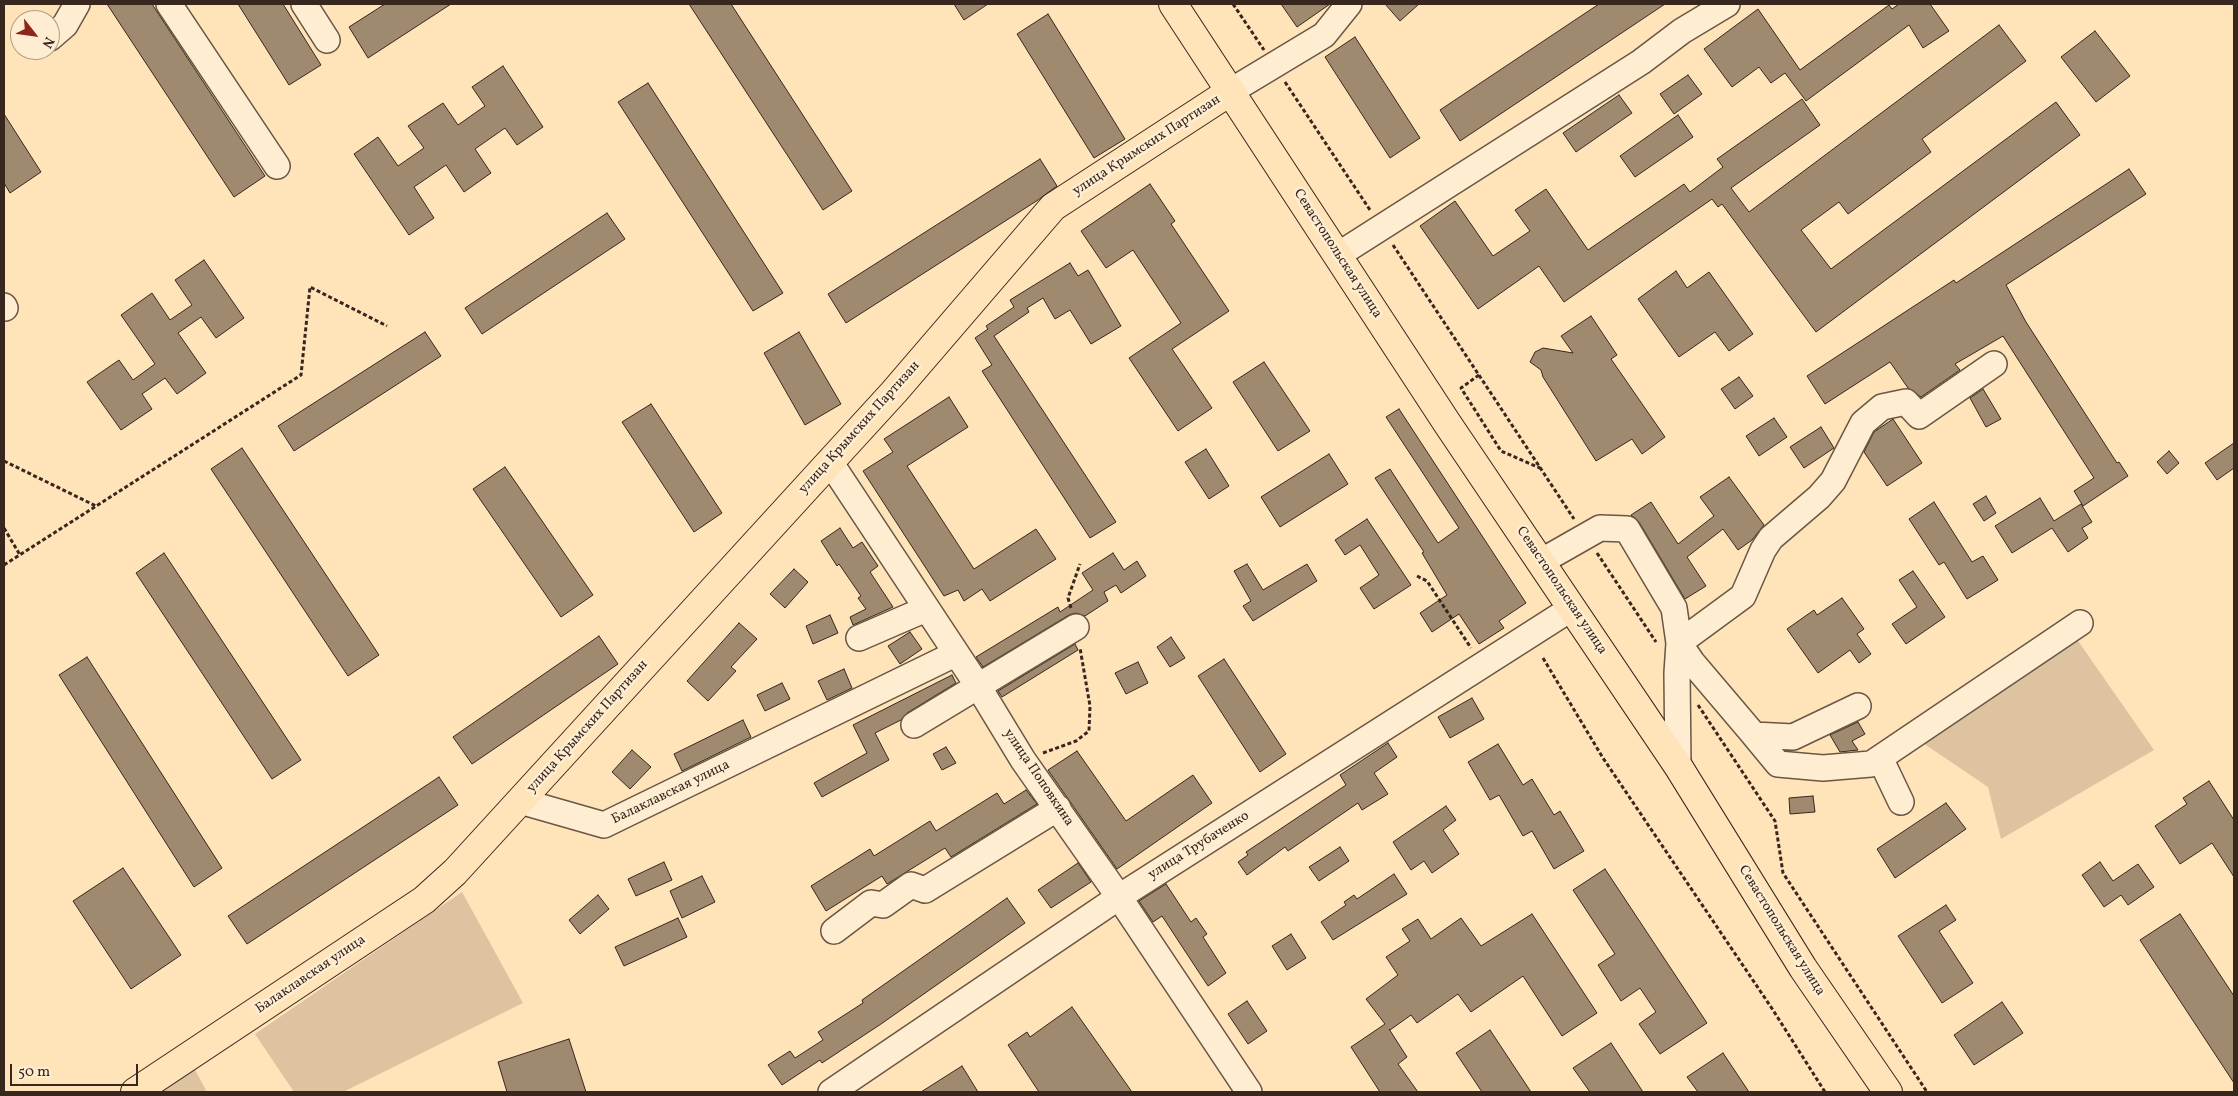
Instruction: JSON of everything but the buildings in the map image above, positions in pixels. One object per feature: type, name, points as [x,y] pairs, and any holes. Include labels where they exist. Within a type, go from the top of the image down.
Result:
[{"type":"main road","name":"Севастопольская улица","points":[[1173,4],[1461,444],[1542,561],[1678,766],[1803,968],[1888,1092]]},
{"type":"main road","name":"улица Крымских Партизан","points":[[520,801],[894,392],[1053,207],[1230,91]]},
{"type":"main road","name":"Балаклавская улица","points":[[135,1092],[424,900],[455,872],[520,801]]},
{"type":"street","points":[[60,30],[66,25],[77,4]]},
{"type":"street","points":[[169,4],[277,166]]},
{"type":"street","points":[[304,4],[327,40]]},
{"type":"street","points":[[1230,91],[1324,34],[1349,4]]},
{"type":"street","points":[[1338,255],[1641,62],[1682,30],[1727,4]]},
{"type":"street","points":[[1668,642],[1743,596],[1762,550],[1771,538],[1818,497],[1833,481],[1863,423],[1882,407],[1906,402],[1919,416],[1994,364]]},
{"type":"street","name":"улица Поповкина","points":[[830,462],[955,654],[978,686],[1023,760],[1119,897],[1249,1092]]},
{"type":"street","points":[[1542,561],[1600,528],[1627,529],[1674,608],[1668,642],[1677,673],[1678,766]]},
{"type":"street","name":"улица Трубаченко","points":[[831,1092],[1119,897],[1572,608]]},
{"type":"street","points":[[859,638],[926,610]]},
{"type":"street","points":[[1668,642],[1692,662],[1778,764],[1823,768],[1871,764],[2080,623]]},
{"type":"street","points":[[914,725],[1076,627]]},
{"type":"street","name":"Балаклавская улица","points":[[520,801],[604,825],[955,654]]},
{"type":"street","points":[[1754,735],[1794,737],[1858,706]]},
{"type":"street","points":[[1880,758],[1901,802]]},
{"type":"street","points":[[834,931],[871,903],[883,905],[912,885],[925,890],[1058,808]]},
{"type":"path","points":[[1233,4],[1577,524]]},
{"type":"path","points":[[4,565],[301,375],[310,287],[387,326]]},
{"type":"path","points":[[1479,374],[1461,388],[1501,451],[1541,468]]},
{"type":"path","points":[[4,461],[96,506]]},
{"type":"path","points":[[4,528],[20,555]]},
{"type":"path","points":[[1596,552],[1668,642]]},
{"type":"path","points":[[1023,760],[1076,741],[1089,731],[1090,706],[1080,660],[1076,627],[1068,598],[1080,564]]},
{"type":"path","points":[[1418,576],[1428,581],[1473,650]]},
{"type":"path","points":[[1543,658],[1603,758],[1765,999],[1825,1092]]},
{"type":"path","points":[[1697,704],[1775,821],[1783,873],[1927,1092]]},
{"type":"shaded area","points":[[2076,638],[2154,750],[2001,839],[1988,787],[1923,743]]},
{"type":"shaded area","points":[[462,892],[523,1003],[343,1092],[294,1092],[255,1034]]},
{"type":"shaded area","points":[[193,1066],[207,1092],[154,1092]]}]
